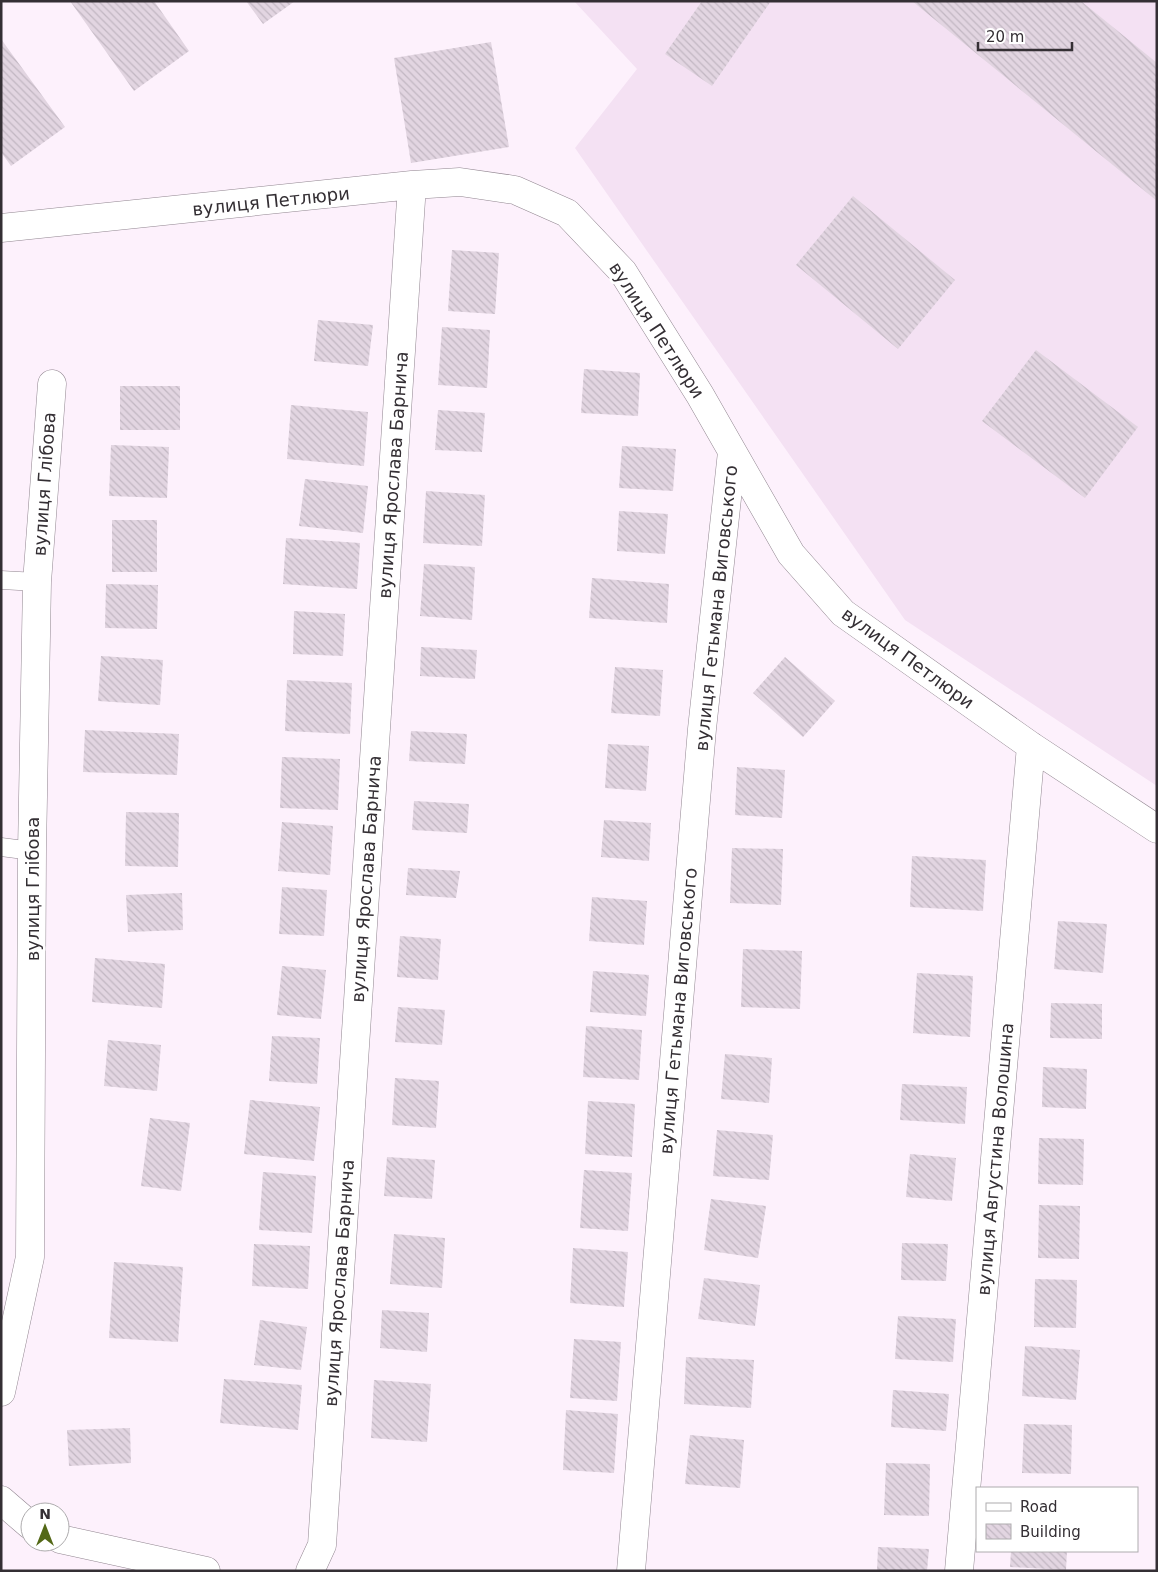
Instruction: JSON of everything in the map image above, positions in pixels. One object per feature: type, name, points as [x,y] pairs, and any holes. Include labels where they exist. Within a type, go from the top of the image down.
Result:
[{"type":"street","name":"вулиця Петлюри","points":[[1,228],[412,185],[460,182],[515,190],[567,213],[623,272],[700,395],[791,554],[843,613],[1031,746],[1157,829]]},
{"type":"street","name":"вулиця Ярослава Барнича","points":[[310,1571],[322,1545],[412,185]]},
{"type":"street","name":"вулиця Глібова","points":[[1,1392],[30,1257],[32,851],[36,582],[52,384]]},
{"type":"street","name":"вулиця Гетьмана Виговського","points":[[630,1571],[702,729],[732,452]]},
{"type":"street","name":"вулиця Августина Волошина","points":[[958,1571],[1031,746]]},
{"type":"street","points":[[1,1500],[20,1516]]},
{"type":"street","points":[[70,1541],[206,1571]]},
{"type":"lane","points":[[1,580],[36,582]]},
{"type":"lane","points":[[1,847],[32,851]]},
{"type":"shaded area","points":[[574,1],[1157,1],[1157,786],[905,620],[575,148],[637,69]]},
{"type":"building","points":[[70,1],[154,1],[189,51],[134,91]]},
{"type":"building","points":[[246,1],[295,1],[263,24]]},
{"type":"building","points":[[702,1],[771,1],[712,86],[665,54]]},
{"type":"building","points":[[912,1],[1081,1],[1157,63],[1157,201]]},
{"type":"building","points":[[1,39],[65,127],[11,166],[1,152]]},
{"type":"building","points":[[491,42],[509,147],[411,163],[394,58]]},
{"type":"building","points":[[853,196],[955,280],[898,349],[796,265]]},
{"type":"building","points":[[452,250],[499,253],[495,314],[448,311]]},
{"type":"building","points":[[318,320],[373,325],[368,366],[314,361]]},
{"type":"building","points":[[442,327],[490,330],[487,388],[438,385]]},
{"type":"building","points":[[1036,350],[1138,427],[1085,498],[982,421]]},
{"type":"building","points":[[584,369],[640,373],[638,416],[581,413]]},
{"type":"building","points":[[120,386],[180,386],[180,430],[120,430]]},
{"type":"building","points":[[291,405],[368,412],[364,466],[287,459]]},
{"type":"building","points":[[438,410],[485,413],[482,452],[435,450]]},
{"type":"building","points":[[111,445],[169,447],[167,498],[109,496]]},
{"type":"building","points":[[622,446],[676,449],[673,491],[619,488]]},
{"type":"building","points":[[305,479],[368,486],[363,533],[299,526]]},
{"type":"building","points":[[426,491],[485,495],[482,546],[423,543]]},
{"type":"building","points":[[619,511],[668,514],[665,554],[617,551]]},
{"type":"building","points":[[112,520],[157,520],[157,572],[112,572]]},
{"type":"building","points":[[286,538],[360,543],[357,589],[283,584]]},
{"type":"building","points":[[424,564],[475,567],[472,620],[420,616]]},
{"type":"building","points":[[592,578],[669,584],[667,623],[589,618]]},
{"type":"building","points":[[106,584],[158,585],[157,629],[105,628]]},
{"type":"building","points":[[294,611],[345,614],[343,656],[293,654]]},
{"type":"building","points":[[421,647],[477,650],[475,679],[420,676]]},
{"type":"building","points":[[101,656],[163,660],[160,705],[98,701]]},
{"type":"building","points":[[785,657],[835,701],[803,737],[753,693]]},
{"type":"building","points":[[615,667],[663,670],[660,716],[611,713]]},
{"type":"building","points":[[287,680],[352,683],[350,734],[285,731]]},
{"type":"building","points":[[85,730],[179,734],[177,775],[83,772]]},
{"type":"building","points":[[411,731],[467,734],[465,764],[409,761]]},
{"type":"building","points":[[608,744],[649,746],[646,791],[605,788]]},
{"type":"building","points":[[282,757],[340,759],[338,810],[280,808]]},
{"type":"building","points":[[737,767],[785,770],[782,818],[735,815]]},
{"type":"building","points":[[414,801],[469,804],[467,833],[412,830]]},
{"type":"building","points":[[126,812],[179,813],[178,867],[125,866]]},
{"type":"building","points":[[604,820],[651,823],[649,861],[601,857]]},
{"type":"building","points":[[282,822],[333,826],[330,875],[278,871]]},
{"type":"building","points":[[732,848],[783,849],[781,905],[730,903]]},
{"type":"building","points":[[912,856],[986,860],[983,911],[910,907]]},
{"type":"building","points":[[408,868],[460,871],[456,898],[406,895]]},
{"type":"building","points":[[282,887],[327,890],[324,936],[279,934]]},
{"type":"building","points":[[182,893],[183,930],[128,932],[126,895]]},
{"type":"building","points":[[592,897],[647,901],[644,945],[589,941]]},
{"type":"building","points":[[1058,921],[1107,924],[1103,973],[1054,969]]},
{"type":"building","points":[[400,936],[441,939],[438,980],[397,977]]},
{"type":"building","points":[[743,949],[802,951],[800,1009],[741,1007]]},
{"type":"building","points":[[95,958],[165,964],[162,1008],[92,1002]]},
{"type":"building","points":[[282,966],[326,970],[321,1019],[277,1015]]},
{"type":"building","points":[[593,971],[649,975],[646,1016],[590,1012]]},
{"type":"building","points":[[917,973],[973,976],[970,1037],[913,1033]]},
{"type":"building","points":[[1051,1003],[1102,1004],[1102,1039],[1050,1038]]},
{"type":"building","points":[[398,1007],[445,1010],[442,1045],[395,1042]]},
{"type":"building","points":[[586,1026],[642,1030],[639,1080],[583,1077]]},
{"type":"building","points":[[272,1036],[320,1038],[317,1084],[269,1081]]},
{"type":"building","points":[[108,1040],[161,1045],[157,1091],[104,1086]]},
{"type":"building","points":[[725,1054],[772,1058],[769,1103],[721,1099]]},
{"type":"building","points":[[1043,1067],[1087,1069],[1086,1109],[1042,1107]]},
{"type":"building","points":[[395,1078],[439,1081],[436,1128],[392,1125]]},
{"type":"building","points":[[902,1084],[967,1087],[965,1124],[900,1120]]},
{"type":"building","points":[[250,1100],[320,1107],[314,1161],[244,1154]]},
{"type":"building","points":[[588,1101],[635,1104],[632,1157],[585,1154]]},
{"type":"building","points":[[150,1118],[190,1123],[181,1191],[141,1186]]},
{"type":"building","points":[[717,1130],[773,1135],[769,1180],[713,1176]]},
{"type":"building","points":[[1039,1138],[1084,1139],[1083,1185],[1038,1184]]},
{"type":"building","points":[[910,1154],[956,1158],[952,1201],[906,1197]]},
{"type":"building","points":[[387,1157],[435,1160],[432,1199],[384,1196]]},
{"type":"building","points":[[584,1170],[632,1173],[628,1231],[580,1228]]},
{"type":"building","points":[[263,1172],[316,1176],[312,1233],[259,1230]]},
{"type":"building","points":[[711,1199],[766,1206],[758,1258],[704,1250]]},
{"type":"building","points":[[1039,1205],[1080,1206],[1079,1259],[1038,1258]]},
{"type":"building","points":[[394,1234],[445,1238],[442,1288],[390,1284]]},
{"type":"building","points":[[902,1243],[948,1244],[946,1281],[901,1280]]},
{"type":"building","points":[[254,1244],[310,1246],[308,1289],[252,1286]]},
{"type":"building","points":[[573,1248],[628,1252],[624,1307],[570,1303]]},
{"type":"building","points":[[114,1262],[183,1267],[178,1342],[109,1338]]},
{"type":"building","points":[[704,1278],[760,1285],[755,1326],[698,1319]]},
{"type":"building","points":[[1035,1279],[1077,1280],[1076,1328],[1034,1327]]},
{"type":"building","points":[[382,1310],[429,1313],[427,1352],[380,1348]]},
{"type":"building","points":[[898,1316],[956,1319],[953,1362],[895,1359]]},
{"type":"building","points":[[260,1320],[307,1327],[301,1370],[254,1365]]},
{"type":"building","points":[[574,1339],[621,1342],[617,1401],[570,1398]]},
{"type":"building","points":[[1025,1346],[1080,1350],[1076,1400],[1022,1396]]},
{"type":"building","points":[[686,1357],[754,1360],[751,1408],[684,1404]]},
{"type":"building","points":[[224,1379],[302,1385],[298,1430],[220,1423]]},
{"type":"building","points":[[374,1380],[431,1384],[427,1442],[371,1438]]},
{"type":"building","points":[[893,1390],[949,1394],[946,1431],[891,1427]]},
{"type":"building","points":[[566,1410],[618,1414],[614,1473],[563,1470]]},
{"type":"building","points":[[1024,1424],[1072,1425],[1071,1474],[1022,1473]]},
{"type":"building","points":[[130,1428],[131,1463],[69,1466],[67,1430]]},
{"type":"building","points":[[690,1435],[744,1440],[740,1488],[685,1484]]},
{"type":"building","points":[[886,1463],[930,1464],[929,1516],[884,1515]]},
{"type":"building","points":[[878,1547],[929,1549],[927,1571],[877,1571]]},
{"type":"building","points":[[1011,1552],[1067,1552],[1066,1570],[1010,1567]]}]
